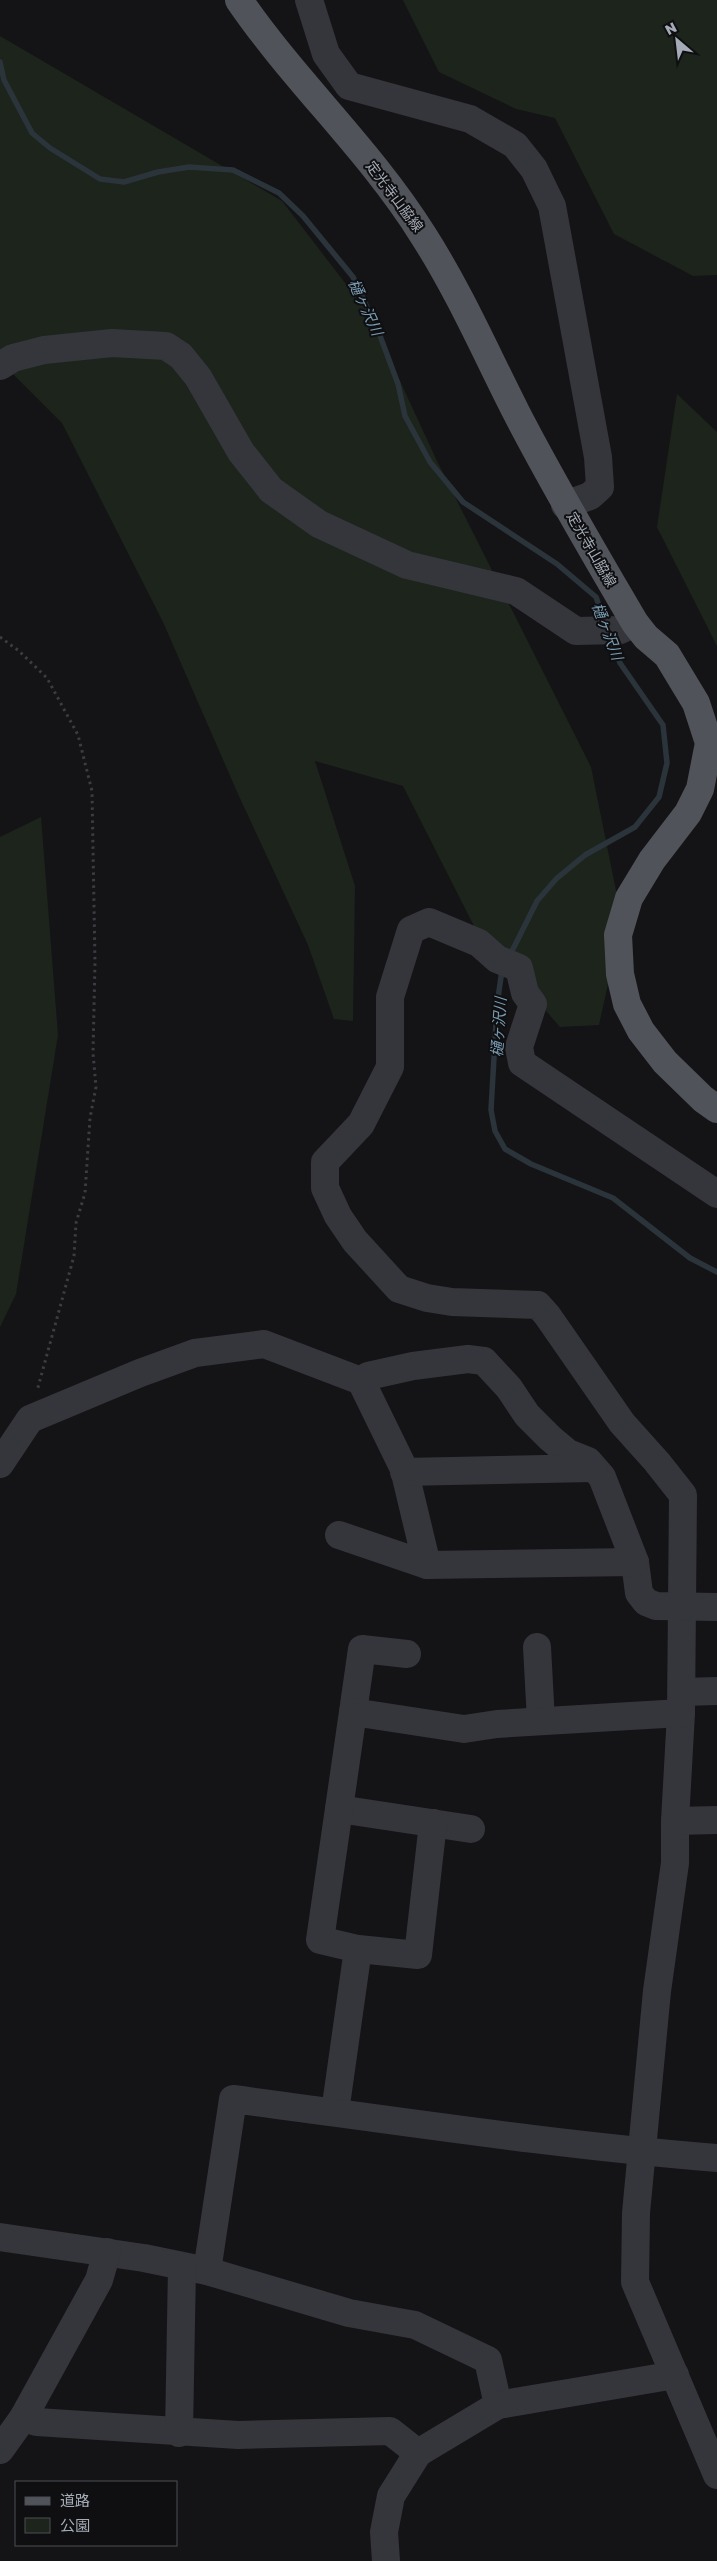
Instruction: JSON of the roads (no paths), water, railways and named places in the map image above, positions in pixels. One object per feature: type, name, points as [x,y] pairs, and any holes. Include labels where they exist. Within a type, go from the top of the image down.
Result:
[{"type":"main road","name":"定光寺山脇線","points":[[239,0],[283,58],[330,112],[423,235],[467,314],[628,627],[646,637],[667,655],[696,703],[709,743],[700,789],[688,813],[652,860],[629,898],[618,935],[620,974],[627,1004],[641,1031],[665,1062],[703,1099],[717,1109]]},
{"type":"street","points":[[309,0],[326,54],[349,86],[470,119],[516,144],[534,168],[552,206],[598,457],[600,487],[590,496],[566,505]]},
{"type":"street","points":[[0,366],[13,358],[44,350],[112,343],[166,346],[181,356],[198,377],[241,452],[271,490],[319,524],[407,564],[516,591],[576,631],[591,632],[628,627]]},
{"type":"street","points":[[717,1194],[522,1063],[519,1047],[533,1004],[525,993],[519,968],[497,959],[479,943],[429,922],[412,930],[390,997],[390,1067],[361,1124],[325,1162],[324,1188],[354,1242],[399,1289],[427,1298],[452,1302],[538,1305],[548,1315],[622,1423],[683,1495],[682,1702],[675,1821],[675,1863],[657,1991],[636,2213],[634,2282],[717,2475]]},
{"type":"street","points":[[0,1464],[30,1420],[140,1372],[195,1353],[264,1344],[362,1381],[404,1472],[427,1566]]},
{"type":"street","points":[[362,1381],[368,1376],[413,1366],[468,1358],[484,1361],[508,1388],[527,1415],[550,1438],[568,1453],[588,1461],[602,1477],[635,1562],[639,1593],[646,1602],[656,1606],[717,1607]]},
{"type":"street","points":[[404,1472],[594,1468]]},
{"type":"street","points":[[339,1535],[427,1566],[635,1562]]},
{"type":"street","points":[[538,1646],[541,1721]]},
{"type":"street","points":[[407,1654],[362,1649],[320,1940],[358,1949],[418,1955],[433,1823]]},
{"type":"street","points":[[353,1712],[464,1729],[541,1721],[682,1702],[717,1691]]},
{"type":"street","points":[[339,1809],[471,1829]]},
{"type":"street","points":[[675,1821],[717,1820]]},
{"type":"street","points":[[335,2112],[358,1949]]},
{"type":"street","points":[[179,2433],[194,2269],[233,2099],[642,2152],[717,2158]]},
{"type":"street","points":[[0,2238],[107,2252],[194,2269],[349,2313],[415,2325],[488,2360],[498,2405]]},
{"type":"street","points":[[0,2450],[23,2418],[98,2280],[107,2252]]},
{"type":"street","points":[[386,2561],[384,2532],[391,2496],[418,2453],[498,2405],[675,2374]]},
{"type":"street","points":[[23,2418],[37,2422],[179,2433],[289,2435],[390,2431],[418,2453]]},
{"type":"waterway","name":"樋ヶ沢川","points":[[0,62],[4,80],[32,133],[50,148],[100,179],[124,182],[158,172],[189,167],[233,170],[279,193],[303,216],[353,277],[379,333],[398,384],[405,416],[430,462],[463,502],[557,564],[596,597],[605,622]]},
{"type":"waterway","name":"樋ヶ沢川","points":[[509,957],[537,901],[557,878],[585,855],[635,827],[659,797],[667,763],[663,725],[620,663],[611,638]]},
{"type":"waterway","name":"樋ヶ沢川","points":[[502,970],[497,1005],[491,1110],[495,1131],[505,1149],[531,1164],[613,1198],[690,1258],[717,1272]]}]
